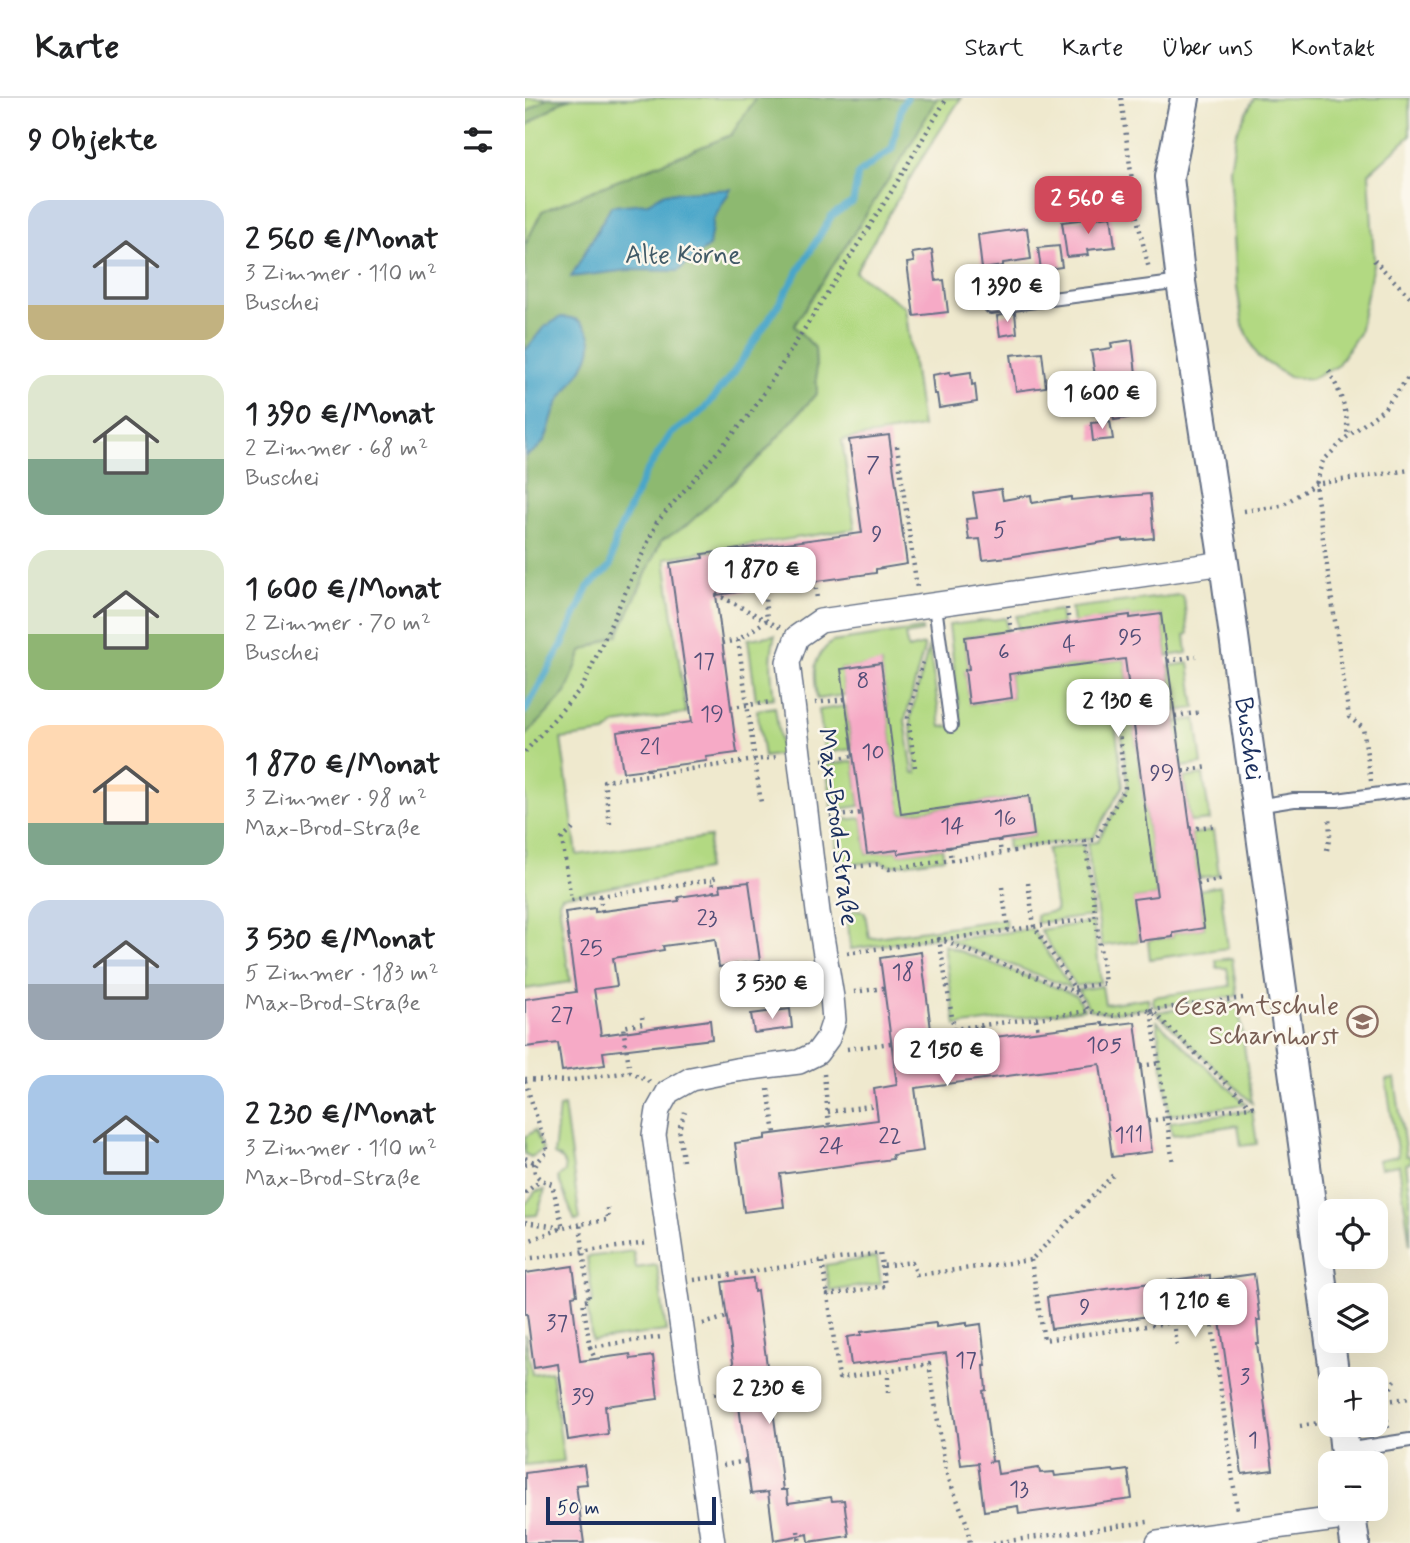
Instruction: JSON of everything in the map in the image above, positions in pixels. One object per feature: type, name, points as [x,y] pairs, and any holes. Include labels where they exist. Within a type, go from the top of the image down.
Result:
[{"type":"street","name":"Buschei","points":[[1185,98],[1169,177],[1181,282],[1224,564],[1333,1367]]},
{"type":"street","points":[[797,637],[820,621],[1224,564]]},
{"type":"street","name":"Max-Brod-Straße","points":[[668,1092],[691,1079],[799,1062],[817,1052],[828,1038],[834,1020],[836,954],[818,912],[825,870],[806,698],[788,662],[797,637]]},
{"type":"street","points":[[668,1092],[658,1110],[654,1135],[675,1282],[693,1329],[713,1543]]},
{"type":"street","points":[[1159,1543],[1352,1523]]},
{"type":"lane","points":[[991,307],[1181,282]]},
{"type":"lane","points":[[935,606],[951,726]]},
{"type":"lane","points":[[1256,806],[1294,800],[1337,800],[1410,790]]},
{"type":"lane","points":[[1344,1446],[1410,1440]]},
{"type":"path","points":[[525,751],[583,686],[657,522],[751,413],[890,194],[947,98]]},
{"type":"path","points":[[1121,98],[1137,218],[1149,269]]},
{"type":"path","points":[[1374,260],[1410,297]]},
{"type":"path","points":[[1329,370],[1341,393],[1348,421],[1347,437]]},
{"type":"path","points":[[1373,796],[1363,728],[1349,716],[1315,484],[1323,461],[1347,437],[1384,409],[1410,375]]},
{"type":"path","points":[[1244,511],[1281,506],[1315,484],[1410,470]]},
{"type":"path","points":[[764,588],[768,620]]},
{"type":"path","points":[[716,594],[797,637]]},
{"type":"path","points":[[1055,609],[1080,605]]},
{"type":"path","points":[[1066,607],[1069,623]]},
{"type":"path","points":[[997,616],[1020,613]]},
{"type":"path","points":[[1009,615],[1011,631]]},
{"type":"path","points":[[722,643],[738,640],[768,620]]},
{"type":"path","points":[[738,640],[761,803]]},
{"type":"path","points":[[1168,661],[1196,656]]},
{"type":"path","points":[[806,698],[815,715]]},
{"type":"path","points":[[731,707],[806,698],[845,699]]},
{"type":"path","points":[[1175,716],[1202,712]]},
{"type":"path","points":[[825,870],[879,864],[889,869],[1095,840],[1125,788],[1118,723]]},
{"type":"path","points":[[912,749],[915,767]]},
{"type":"path","points":[[610,824],[604,781],[648,772],[810,752],[822,760],[853,756]]},
{"type":"path","points":[[822,760],[824,772]]},
{"type":"path","points":[[1183,771],[1209,767]]},
{"type":"path","points":[[1327,850],[1330,835],[1329,816],[1337,800]]},
{"type":"path","points":[[829,805],[832,830]]},
{"type":"path","points":[[830,817],[861,813]]},
{"type":"path","points":[[1191,828],[1217,825]]},
{"type":"path","points":[[573,829],[562,839],[571,900],[712,880],[718,874]]},
{"type":"path","points":[[999,840],[1001,853]]},
{"type":"path","points":[[939,939],[1075,990],[1105,983],[1085,841]]},
{"type":"path","points":[[949,847],[951,860]]},
{"type":"path","points":[[825,870],[838,882]]},
{"type":"path","points":[[712,880],[714,892]]},
{"type":"path","points":[[1198,884],[1224,880]]},
{"type":"path","points":[[1028,883],[1034,926],[1089,1011]]},
{"type":"path","points":[[1002,887],[1008,930]]},
{"type":"path","points":[[600,896],[602,911]]},
{"type":"path","points":[[836,954],[1034,926],[1061,925],[1081,918],[1096,918]]},
{"type":"path","points":[[939,939],[954,1029],[1089,1011],[1110,1016],[1243,999]]},
{"type":"path","points":[[836,954],[846,941]]},
{"type":"path","points":[[836,954],[849,966]]},
{"type":"path","points":[[852,979],[855,1002]]},
{"type":"path","points":[[854,992],[884,988]]},
{"type":"path","points":[[1151,1010],[1173,1163]]},
{"type":"path","points":[[1148,1121],[1254,1106],[1151,1010]]},
{"type":"path","points":[[630,1072],[623,1027],[643,1023],[642,1017]]},
{"type":"path","points":[[1036,1019],[1038,1032]]},
{"type":"path","points":[[981,1026],[982,1039]]},
{"type":"path","points":[[840,1055],[846,1049],[891,1044]]},
{"type":"path","points":[[1140,1066],[1159,1063]]},
{"type":"path","points":[[816,1073],[823,1070],[829,1126]]},
{"type":"path","points":[[525,1164],[536,1163],[548,1152],[525,1080],[566,1081],[630,1072],[668,1092]]},
{"type":"path","points":[[756,1090],[780,1087]]},
{"type":"path","points":[[768,1088],[775,1133]]},
{"type":"path","points":[[828,1112],[876,1105]]},
{"type":"path","points":[[684,1170],[679,1129],[689,1107]]},
{"type":"path","points":[[525,1158],[536,1163]]},
{"type":"path","points":[[536,1163],[537,1176],[552,1184],[563,1228]]},
{"type":"path","points":[[882,1266],[912,1262],[917,1275],[1031,1260],[1116,1172]]},
{"type":"path","points":[[525,1193],[541,1180]]},
{"type":"path","points":[[525,1242],[563,1228],[608,1220],[607,1208]]},
{"type":"path","points":[[525,1222],[563,1228]]},
{"type":"path","points":[[580,1224],[589,1300],[583,1301],[590,1347],[595,1359]]},
{"type":"path","points":[[525,1259],[669,1240]]},
{"type":"path","points":[[675,1282],[880,1253],[885,1286],[828,1295]]},
{"type":"path","points":[[1031,1260],[1044,1340],[1211,1317],[1237,1510]]},
{"type":"path","points":[[823,1262],[839,1378],[929,1364],[946,1472],[967,1524],[969,1543]]},
{"type":"path","points":[[590,1347],[693,1329],[727,1317]]},
{"type":"path","points":[[1174,1322],[1177,1346]]},
{"type":"path","points":[[888,1371],[888,1393]]},
{"type":"path","points":[[1388,1393],[1396,1378]]},
{"type":"path","points":[[714,1394],[737,1390]]},
{"type":"path","points":[[1388,1401],[1410,1398]]},
{"type":"path","points":[[1388,1428],[1399,1427]]},
{"type":"path","points":[[723,1465],[747,1461]]},
{"type":"path","points":[[798,1531],[800,1543]]},
{"type":"green space","name":"Alte Körne","points":[[525,98],[961,98],[917,166],[855,272],[905,307],[922,427],[842,440],[855,529],[665,558],[686,713],[616,724],[605,733],[561,739],[577,855],[710,837],[706,870],[562,896],[559,902],[570,982],[525,989]],"holes":[[[813,346],[817,393],[761,456],[686,525],[661,541]]]},
{"type":"green space","points":[[547,98],[572,98],[560,102],[525,127],[525,113]]},
{"type":"green space","name":"Alte Körne","points":[[756,98],[937,98],[908,149],[794,326],[815,348],[817,393],[761,456],[686,526],[661,541],[618,635],[582,651],[566,693],[525,737],[525,245],[542,211],[731,135]]},
{"type":"green space","points":[[1254,98],[1409,98],[1410,136],[1369,173],[1374,260],[1359,333],[1336,367],[1311,379],[1289,377],[1258,357],[1243,325],[1237,287],[1230,169],[1236,133]]},
{"type":"green space","points":[[1179,595],[1184,599],[1187,653],[1167,656],[1161,614],[1130,618],[1129,615],[1073,623],[1071,608]]},
{"type":"green space","points":[[1060,610],[1062,624],[1018,630],[1016,616]]},
{"type":"green space","points":[[1006,618],[1007,632],[965,637],[969,669],[965,670],[970,704],[1012,698],[1009,674],[1125,659],[1157,896],[1134,899],[1139,941],[1102,946],[1087,843],[1097,842],[1128,788],[1120,721],[1115,722],[1123,786],[1093,838],[1008,849],[1007,839],[1034,835],[1029,796],[901,814],[881,664],[841,669],[845,695],[817,699],[815,668],[820,655],[832,642],[922,629],[922,632],[905,635],[908,649],[924,645],[905,720],[913,773],[917,773],[910,718],[929,646],[941,727],[961,725],[949,625]]},
{"type":"green space","points":[[775,635],[771,666],[774,698],[756,700],[748,639]]},
{"type":"green space","points":[[1189,663],[1195,708],[1175,711],[1169,666]]},
{"type":"green space","points":[[846,706],[852,749],[825,753],[819,710]]},
{"type":"green space","points":[[775,707],[782,754],[764,757],[757,710]]},
{"type":"green space","points":[[1196,719],[1202,764],[1182,767],[1176,722]]},
{"type":"green space","points":[[854,761],[860,806],[833,810],[826,765]]},
{"type":"green space","points":[[1203,775],[1210,820],[1190,822],[1184,778]]},
{"type":"green space","points":[[862,818],[867,854],[898,850],[899,854],[942,848],[944,858],[890,866],[880,861],[839,866],[834,821]]},
{"type":"green space","points":[[1213,831],[1219,875],[1197,878],[1191,834]]},
{"type":"green space","points":[[1083,844],[1093,916],[1037,923],[1036,915],[1056,911],[1047,849]]},
{"type":"green space","points":[[1220,886],[1228,948],[1150,959],[1148,940],[1173,937],[1173,933],[1204,928],[1199,890]]},
{"type":"green space","points":[[860,910],[865,913],[869,938],[1005,919],[1006,927],[851,949],[846,912]]},
{"type":"green space","points":[[1093,922],[1101,982],[1076,986],[1040,930]]},
{"type":"green space","points":[[1032,929],[1071,988],[947,940]]},
{"type":"green space","points":[[944,945],[1076,995],[1084,1009],[956,1026]]},
{"type":"green space","points":[[1232,958],[1237,996],[1154,1007],[1153,997],[1230,986],[1227,968],[1217,968],[1216,960]]},
{"type":"green space","points":[[1102,986],[1105,1004],[1148,998],[1149,1008],[1109,1013],[1089,1009],[1078,990]]},
{"type":"green space","points":[[1238,1002],[1252,1103],[1156,1012]]},
{"type":"green space","points":[[1157,1021],[1246,1104],[1169,1115]]},
{"type":"green space","points":[[1395,1079],[1406,1156],[1410,1156],[1410,1163],[1406,1164],[1410,1193],[1410,1245],[1399,1165],[1380,1168],[1378,1160],[1398,1156],[1386,1080]]},
{"type":"green space","points":[[564,1106],[580,1220],[575,1221],[558,1178],[565,1172],[564,1163],[554,1155],[559,1107]]},
{"type":"green space","points":[[1252,1110],[1257,1144],[1241,1146],[1238,1125],[1172,1135],[1170,1122]]},
{"type":"green space","points":[[535,1130],[543,1150],[531,1157],[525,1154],[525,1137]]},
{"type":"green space","points":[[545,1190],[537,1215],[525,1216],[525,1205],[536,1191]]},
{"type":"green space","points":[[633,1251],[636,1268],[657,1265],[666,1331],[592,1341],[587,1304],[593,1302],[587,1257]]},
{"type":"green space","points":[[877,1257],[881,1283],[830,1291],[825,1265]]},
{"type":"green space","points":[[525,1334],[532,1374],[551,1371],[564,1461],[525,1465]]},
{"type":"water","points":[[731,189],[713,220],[709,246],[678,271],[629,270],[571,277],[611,206],[648,203],[665,193]]},
{"type":"water","points":[[561,317],[579,321],[590,337],[591,346],[583,366],[554,411],[545,440],[525,456],[525,351],[543,328]]},
{"type":"building","points":[[1111,216],[1115,247],[1087,250],[1088,255],[1067,257],[1062,222]]},
{"type":"building","points":[[1027,228],[1031,259],[982,269],[978,235]]},
{"type":"building","points":[[1059,246],[1062,267],[1041,270],[1038,248]]},
{"type":"building","points":[[932,250],[936,281],[944,280],[948,312],[914,316],[907,263],[914,262],[912,253]]},
{"type":"building","points":[[1015,313],[1017,333],[1000,336],[997,316]]},
{"type":"building","points":[[1132,340],[1137,382],[1129,383],[1134,417],[1114,420],[1109,386],[1097,388],[1091,351],[1112,348],[1111,343]]},
{"type":"building","points":[[1042,352],[1046,387],[1016,391],[1011,355]]},
{"type":"building","points":[[950,372],[950,375],[971,372],[977,402],[939,408],[932,375]]},
{"type":"building","points":[[1110,421],[1113,439],[1093,441],[1091,423]]},
{"type":"building","points":[[889,435],[907,564],[876,569],[876,573],[716,595],[737,753],[706,757],[707,761],[623,772],[617,732],[692,722],[670,563],[703,558],[702,554],[862,533],[849,440]]},
{"type":"building","points":[[1001,489],[1003,500],[1031,495],[1032,503],[1071,497],[1071,500],[1150,494],[1154,538],[1123,539],[983,560],[980,539],[969,540],[966,519],[977,518],[973,493]]},
{"type":"building","points":[[1161,614],[1204,928],[1173,933],[1173,937],[1139,941],[1133,899],[1157,896],[1125,659],[1009,674],[1012,698],[969,704],[965,637],[1130,615],[1130,618]]},
{"type":"building","points":[[881,663],[901,814],[1029,796],[1034,835],[898,854],[898,850],[867,854],[841,669]]},
{"type":"building","points":[[749,882],[760,961],[719,967],[715,939],[663,946],[664,950],[613,958],[617,986],[594,989],[601,1035],[710,1020],[712,1039],[603,1052],[605,1065],[562,1071],[558,1043],[525,1047],[525,999],[576,992],[565,912],[595,908],[595,912],[679,901],[678,897],[721,891],[720,885]]},
{"type":"building","points":[[921,952],[933,1045],[1103,1023],[1103,1026],[1135,1022],[1152,1152],[1112,1157],[1100,1064],[915,1088],[923,1151],[892,1155],[893,1159],[780,1174],[784,1207],[744,1212],[735,1143],[765,1139],[765,1135],[878,1120],[874,1089],[897,1085],[880,958]]},
{"type":"building","points":[[790,1009],[792,1028],[754,1033],[751,1014]]},
{"type":"building","points":[[573,1266],[577,1295],[572,1296],[580,1361],[630,1354],[631,1359],[653,1356],[658,1399],[605,1406],[608,1434],[568,1440],[558,1364],[534,1368],[525,1314],[525,1273]]},
{"type":"building","points":[[1254,1274],[1260,1320],[1257,1320],[1257,1344],[1273,1470],[1242,1474],[1218,1307],[1051,1329],[1047,1297],[1210,1275],[1210,1280]]},
{"type":"building","points":[[753,1278],[754,1292],[757,1291],[783,1490],[787,1490],[788,1503],[831,1497],[832,1501],[844,1500],[849,1536],[809,1542],[808,1534],[774,1540],[768,1492],[751,1494],[722,1282]]},
{"type":"building","points":[[936,1323],[936,1327],[981,1324],[986,1366],[986,1390],[983,1391],[992,1461],[988,1462],[996,1461],[998,1474],[1039,1468],[1040,1473],[1054,1472],[1055,1476],[1128,1470],[1132,1499],[1019,1514],[1018,1506],[984,1511],[978,1463],[961,1465],[946,1353],[851,1365],[847,1337],[861,1335],[861,1332]]},
{"type":"building","points":[[584,1465],[587,1484],[576,1485],[584,1543],[525,1543],[525,1473]]},
{"type":"waterway","name":"Alte Körne","points":[[525,711],[562,645],[588,587],[610,567],[616,538],[645,474],[671,434],[703,411],[734,372],[832,215],[853,202],[858,174],[892,149],[902,105],[907,98]]},
{"type":"place","name":"Gesamtschule Scharnhorst","points":[[1362,1022]]}]
